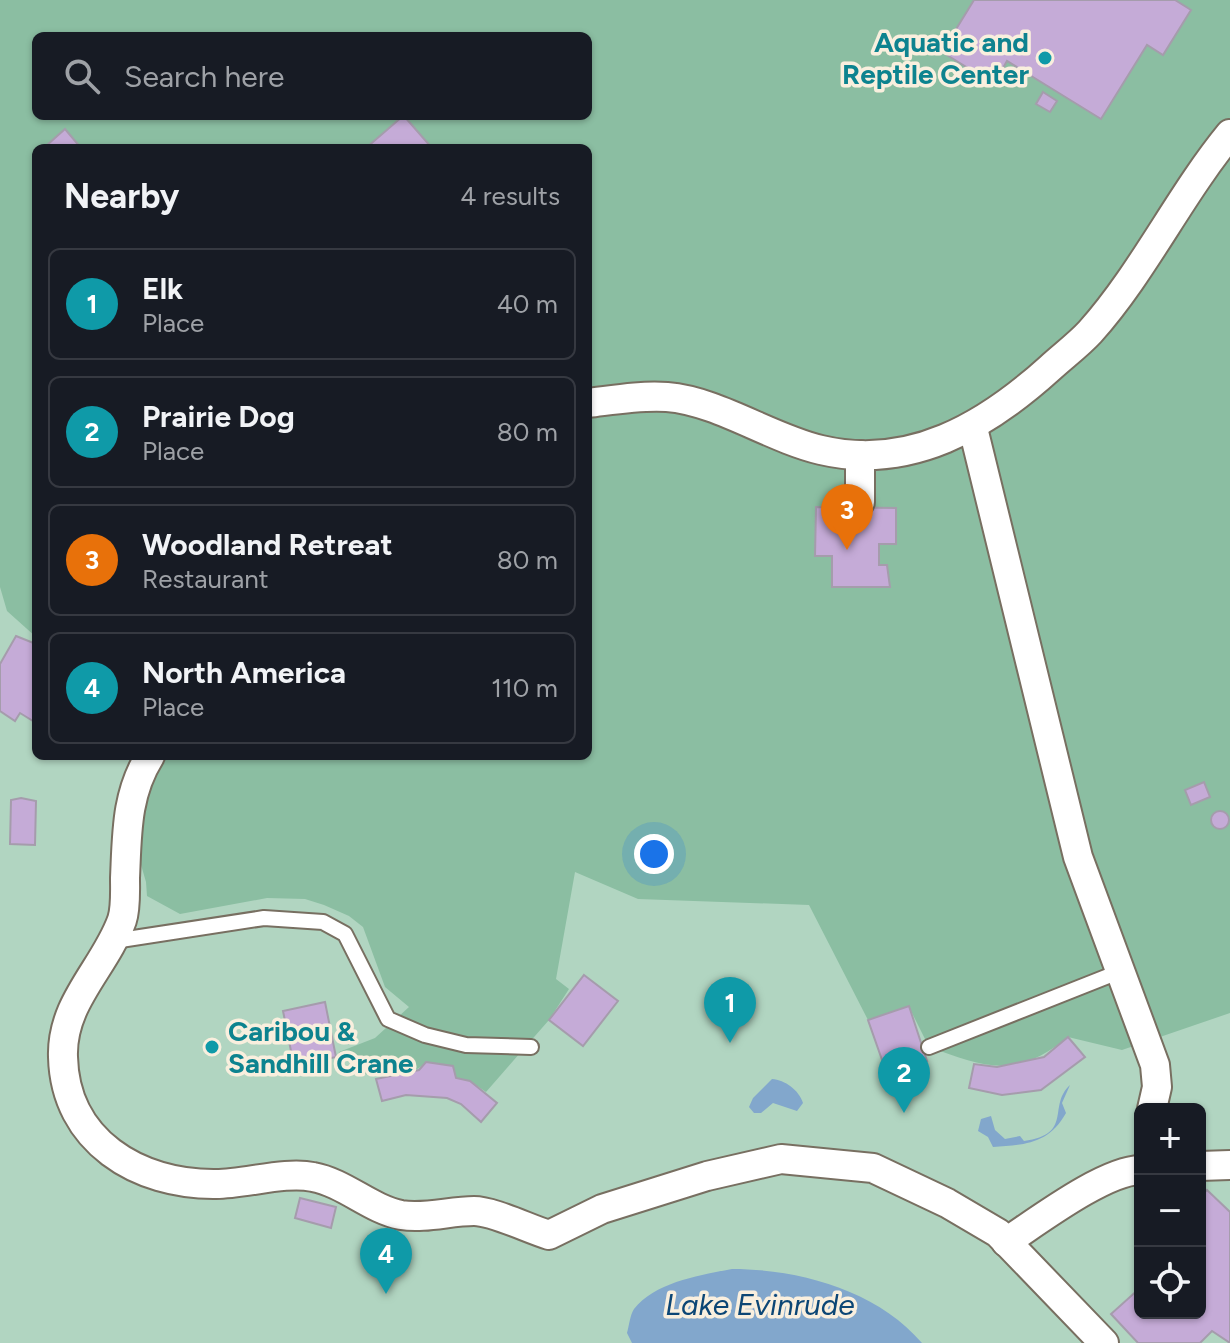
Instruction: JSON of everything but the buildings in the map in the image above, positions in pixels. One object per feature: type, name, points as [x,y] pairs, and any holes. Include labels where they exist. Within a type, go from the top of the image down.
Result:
[{"type":"street","points":[[592,403],[668,397],[821,450],[860,455],[873,456],[932,446],[973,428],[1027,389],[1090,332],[1144,258],[1191,183],[1230,134]]},
{"type":"street","points":[[973,428],[1078,857],[1155,1065],[1157,1087],[1153,1103]]},
{"type":"street","points":[[860,455],[860,502]]},
{"type":"street","points":[[147,760],[136,778],[128,814],[124,916],[114,941],[87,980],[69,1017],[62,1055],[69,1102],[91,1137],[124,1162],[163,1178],[214,1184],[310,1176],[343,1186],[401,1215],[477,1211],[549,1235],[602,1209],[707,1176],[781,1159],[873,1168],[947,1203],[1006,1242],[1104,1343]]},
{"type":"street","points":[[1006,1242],[1134,1163]]},
{"type":"street","points":[[1206,1166],[1230,1165]]},
{"type":"lane","points":[[114,941],[264,918],[323,922],[345,934],[388,1019],[425,1035],[466,1045],[531,1047]]},
{"type":"lane","points":[[929,1047],[1121,971]]},
{"type":"green space","points":[[0,0],[1230,0],[1230,1343],[0,1343]]},
{"type":"green space","points":[[0,0],[1230,0],[1230,1013],[1122,1050],[1068,1037],[1033,1059],[1001,1066],[985,1064],[929,1047],[909,1007],[868,1020],[809,905],[638,899],[575,872],[556,979],[569,989],[549,1020],[486,1092],[470,1081],[456,1078],[452,1066],[426,1062],[403,1074],[375,1076],[358,1072],[353,1057],[338,1058],[339,1052],[375,1038],[409,1007],[385,987],[363,927],[349,916],[305,899],[267,898],[180,914],[147,896],[146,882],[128,820],[150,760],[592,760],[592,144],[32,144],[32,633],[7,611],[0,587]]},
{"type":"water","points":[[772,1079],[795,1090],[803,1103],[797,1111],[773,1103],[761,1113],[754,1113],[749,1107],[753,1098]]},
{"type":"water","points":[[1070,1085],[1062,1103],[1066,1113],[1052,1131],[1044,1137],[1025,1144],[993,1147],[988,1137],[978,1131],[981,1119],[991,1116],[995,1130],[1005,1139],[1020,1136],[1024,1141],[1049,1132],[1057,1118],[1063,1093]]},
{"type":"water","name":"Lake Evinrude","points":[[732,1269],[784,1273],[835,1286],[883,1309],[922,1343],[632,1343],[627,1333],[631,1317],[643,1300],[679,1281]]},
{"type":"place","name":"Aquatic and Reptile Center","points":[[1045,58]]},
{"type":"place","name":"Woodland Retreat","points":[[847,550]]},
{"type":"place","name":"Elk","points":[[730,1043]]},
{"type":"place","name":"Caribou & Sandhill Crane","points":[[212,1047]]},
{"type":"place","name":"Prairie Dog","points":[[904,1113]]},
{"type":"place","name":"North America","points":[[386,1294]]}]
